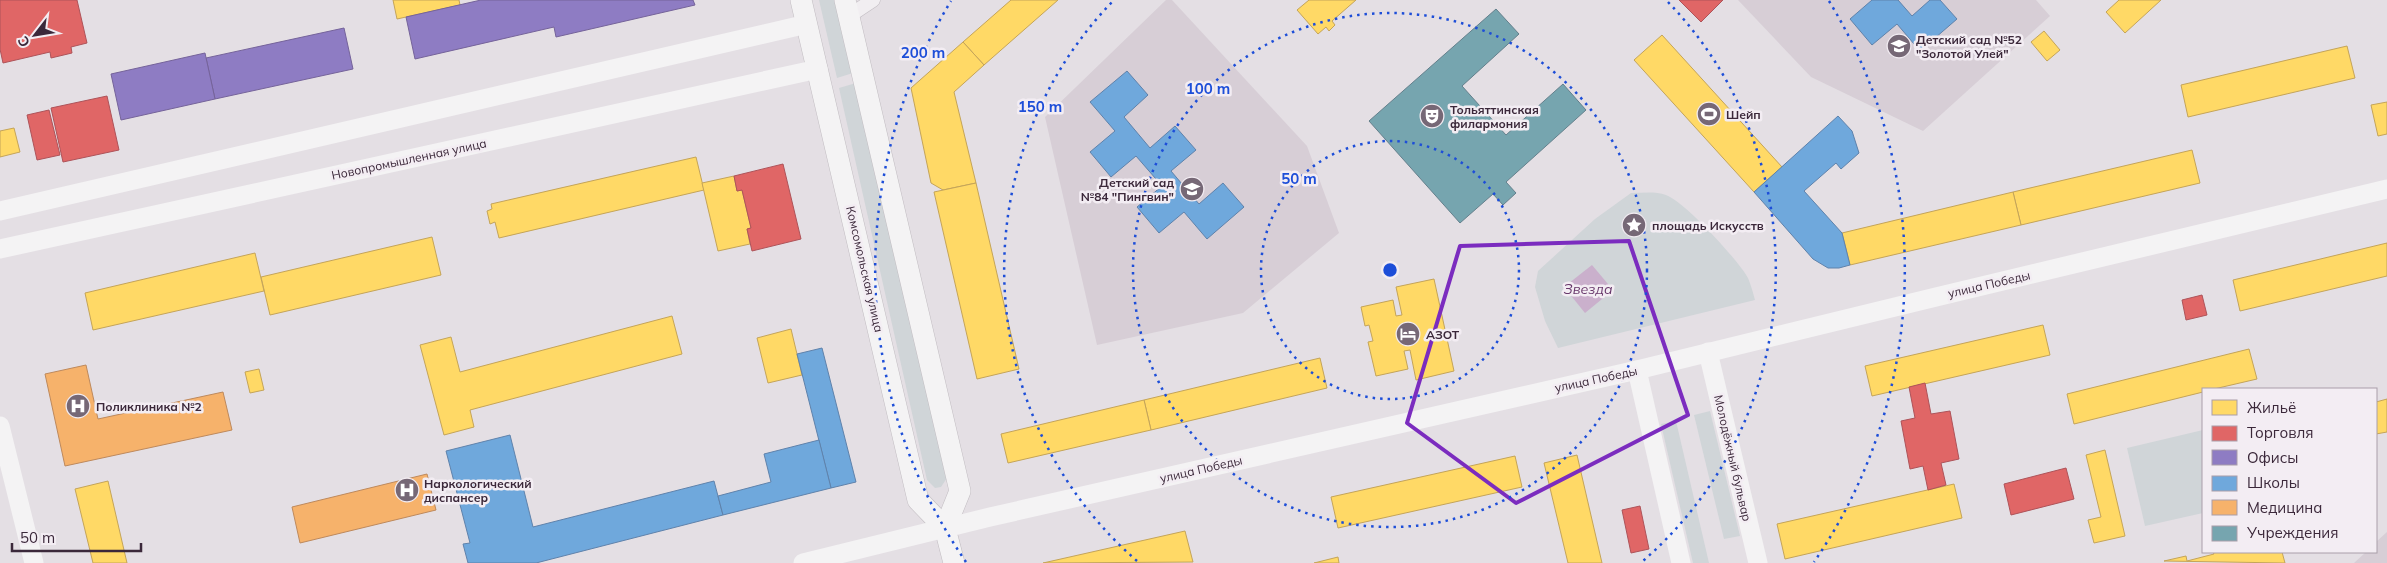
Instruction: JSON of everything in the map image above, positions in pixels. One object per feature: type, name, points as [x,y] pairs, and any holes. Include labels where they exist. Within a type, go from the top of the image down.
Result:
[{"type":"main road","name":"Комсомольская улица","points":[[801,0],[918,500],[945,528],[954,563]]},
{"type":"main road","points":[[847,8],[960,491],[945,528]]},
{"type":"main road","points":[[0,210],[807,24]]},
{"type":"main road","name":"Новопромышленная улица","points":[[0,249],[818,68]]},
{"type":"main road","name":"улица Победы","points":[[803,563],[945,528],[1637,370],[2387,189]]},
{"type":"main road","name":"Молодёжный бульвар","points":[[1708,352],[1758,563]]},
{"type":"main road","points":[[1637,370],[1681,563]]},
{"type":"main road","points":[[0,426],[34,563]]},
{"type":"street","points":[[847,8],[873,0]]},
{"type":"highlighted area","points":[[1629,241],[1688,415],[1516,503],[1407,423],[1460,246]]},
{"type":"shaded area","points":[[819,0],[835,0],[853,73],[837,78]]},
{"type":"shaded area","name":"Детский сад №84 \"Пингвин\"","points":[[1166,0],[1172,0],[1307,146],[1339,233],[1243,313],[1097,345],[1045,117]]},
{"type":"shaded area","name":"Детский сад №52 \"Золотой Улей\"","points":[[1738,0],[2036,0],[2050,16],[1923,131],[1811,77]]},
{"type":"shaded area","points":[[856,83],[947,478],[941,487],[935,488],[927,480],[839,88]]},
{"type":"shaded area","points":[[1649,192],[1666,195],[1685,208],[1710,232],[1743,270],[1748,278],[1755,300],[1558,348],[1545,321],[1535,287],[1538,271],[1595,219],[1631,193]]},
{"type":"shaded area","points":[[1710,411],[1740,536],[1724,539],[1694,415]]},
{"type":"shaded area","points":[[1676,421],[1709,563],[1693,563],[1661,424]]},
{"type":"shaded area","points":[[2202,430],[2202,513],[2145,526],[2127,448]]},
{"type":"shaded area","points":[[2387,532],[2387,563],[2354,563],[2365,553],[2377,553],[2377,541]]},
{"type":"water","name":"Звезда","points":[[1592,265],[1613,290],[1585,313],[1564,287]]},
{"type":"building: Жильё","points":[[393,0],[459,0],[460,5],[397,19]]},
{"type":"building: Жильё","points":[[1011,0],[1058,0],[984,65],[963,42]]},
{"type":"building: Жильё","points":[[1309,0],[1356,0],[1332,21],[1335,25],[1329,31],[1326,27],[1318,34],[1297,10]]},
{"type":"building: Жильё","points":[[2119,0],[2161,0],[2125,33],[2106,12]]},
{"type":"building: Жильё","points":[[2044,31],[2060,50],[2047,61],[2031,42]]},
{"type":"building: Жильё","points":[[1662,35],[1782,167],[1754,192],[1634,60]]},
{"type":"building: Жильё","points":[[963,42],[984,65],[954,92],[976,183],[943,190],[931,183],[911,88]]},
{"type":"building: Жильё","points":[[2347,46],[2355,78],[2188,117],[2181,85]]},
{"type":"building: Жильё","points":[[2387,102],[2387,134],[2378,136],[2371,105]]},
{"type":"building: Жильё","points":[[14,128],[20,152],[0,157],[0,131]]},
{"type":"building: Жильё","points":[[2192,150],[2200,183],[2021,225],[2013,192]]},
{"type":"building: Жильё","points":[[696,157],[704,190],[499,238],[495,222],[490,224],[487,211],[492,209],[491,204]]},
{"type":"building: Жильё","points":[[734,176],[737,191],[742,190],[751,228],[747,229],[750,244],[718,251],[702,183]]},
{"type":"building: Жильё","points":[[976,183],[1019,369],[977,379],[934,192]]},
{"type":"building: Жильё","points":[[2013,192],[2021,225],[1850,265],[1842,233]]},
{"type":"building: Жильё","points":[[432,237],[441,275],[270,315],[261,277]]},
{"type":"building: Жильё","points":[[2387,243],[2387,276],[2240,311],[2233,280]]},
{"type":"building: Жильё","points":[[255,253],[264,291],[93,330],[85,293]]},
{"type":"building: Жильё","name":"АЗОТ","points":[[1434,279],[1454,371],[1416,380],[1410,350],[1404,351],[1408,369],[1376,376],[1368,342],[1373,341],[1369,325],[1365,326],[1361,307],[1393,300],[1396,316],[1402,315],[1396,287]]},
{"type":"building: Жильё","points":[[672,316],[682,354],[470,410],[474,427],[444,435],[420,345],[451,337],[460,372]]},
{"type":"building: Жильё","points":[[2043,325],[2050,355],[1872,396],[1865,366]]},
{"type":"building: Жильё","points":[[791,329],[802,375],[768,383],[757,338]]},
{"type":"building: Жильё","points":[[2249,349],[2257,379],[2218,388],[2202,388],[2202,392],[2074,424],[2067,394]]},
{"type":"building: Жильё","points":[[1320,358],[1327,388],[1151,430],[1144,400]]},
{"type":"building: Жильё","points":[[259,369],[264,390],[250,393],[245,372]]},
{"type":"building: Жильё","points":[[2387,399],[2387,432],[2377,434],[2377,402]]},
{"type":"building: Жильё","points":[[1144,400],[1151,430],[1008,463],[1001,434]]},
{"type":"building: Жильё","points":[[2105,450],[2125,536],[2094,543],[2088,520],[2101,517],[2086,455]]},
{"type":"building: Жильё","points":[[1577,455],[1602,563],[1568,563],[1544,463]]},
{"type":"building: Жильё","points":[[1515,456],[1522,487],[1338,528],[1331,497]]},
{"type":"building: Жильё","points":[[108,481],[127,563],[93,563],[75,489]]},
{"type":"building: Жильё","points":[[1954,484],[1962,518],[1785,559],[1777,524]]},
{"type":"building: Жильё","points":[[1185,531],[1193,562],[1043,563]]},
{"type":"building: Жильё","points":[[2282,553],[2285,563],[2164,561],[2186,556],[2187,561],[2214,554]]},
{"type":"building: Жильё","points":[[1338,557],[1339,563],[1314,563]]},
{"type":"building: Торговля","points":[[0,0],[77,0],[87,43],[71,47],[72,53],[51,58],[50,52],[3,63],[0,49]]},
{"type":"building: Торговля","points":[[1679,0],[1723,0],[1701,22]]},
{"type":"building: Торговля","points":[[107,96],[119,150],[63,162],[51,108]]},
{"type":"building: Торговля","points":[[49,110],[60,155],[37,160],[27,115]]},
{"type":"building: Торговля","points":[[783,164],[801,239],[752,251],[747,229],[751,228],[742,190],[737,191],[734,176]]},
{"type":"building: Торговля","points":[[2202,295],[2207,315],[2186,320],[2182,300]]},
{"type":"building: Торговля","points":[[1925,383],[1931,414],[1950,411],[1959,459],[1941,463],[1946,485],[1928,490],[1923,466],[1910,469],[1901,421],[1915,418],[1909,387]]},
{"type":"building: Торговля","points":[[2066,468],[2074,499],[2011,515],[2004,484]]},
{"type":"building: Торговля","points":[[1640,506],[1649,549],[1631,553],[1622,510]]},
{"type":"building: Офисы","points":[[481,0],[693,0],[695,5],[556,37],[554,27],[415,59],[406,17]]},
{"type":"building: Офисы","points":[[344,28],[353,69],[215,99],[206,58]]},
{"type":"building: Офисы","points":[[205,53],[215,99],[121,120],[111,74]]},
{"type":"building: Школы","points":[[1872,0],[1898,0],[1912,16],[1930,0],[1940,0],[1957,19],[1920,51],[1897,24],[1872,45],[1850,19]]},
{"type":"building: Школы","points":[[1127,71],[1148,95],[1124,117],[1150,148],[1175,126],[1196,150],[1171,171],[1199,204],[1223,183],[1244,207],[1207,239],[1184,212],[1159,233],[1137,207],[1162,186],[1136,156],[1111,177],[1090,152],[1115,131],[1090,102]]},
{"type":"building: Школы","points":[[1838,116],[1852,131],[1859,153],[1841,169],[1836,163],[1804,191],[1842,233],[1850,265],[1828,268],[1813,259],[1754,192]]},
{"type":"building: Школы","points":[[822,348],[856,482],[831,488],[797,354]]},
{"type":"building: Школы","points":[[510,435],[533,527],[714,481],[723,515],[536,563],[468,563],[463,544],[470,543],[446,451]]},
{"type":"building: Школы","points":[[819,440],[831,488],[723,515],[718,496],[771,482],[764,454]]},
{"type":"building: Медицина","points":[[86,365],[98,419],[223,392],[232,430],[65,466],[45,374]]},
{"type":"building: Медицина","points":[[427,474],[436,510],[300,543],[292,507]]},
{"type":"building: Учреждения","name":"Тольяттинская филармония","points":[[1496,9],[1519,34],[1462,86],[1506,135],[1563,84],[1586,110],[1506,182],[1516,193],[1503,205],[1493,194],[1460,223],[1369,121]]},
{"type":"place","name":"Детский сад №52 \"Золотой Улей\"","points":[[1899,46]]},
{"type":"place","name":"Шейп","points":[[1709,114]]},
{"type":"place","name":"Тольяттинская филармония","points":[[1432,116]]},
{"type":"place","name":"Детский сад №84 \"Пингвин\"","points":[[1192,189]]},
{"type":"place","name":"площадь Искусств","points":[[1634,225]]},
{"type":"place","name":"АЗОТ","points":[[1408,334]]},
{"type":"place","name":"Поликлиника №2","points":[[78,406]]},
{"type":"place","name":"Наркологический диспансер","points":[[407,490]]}]
